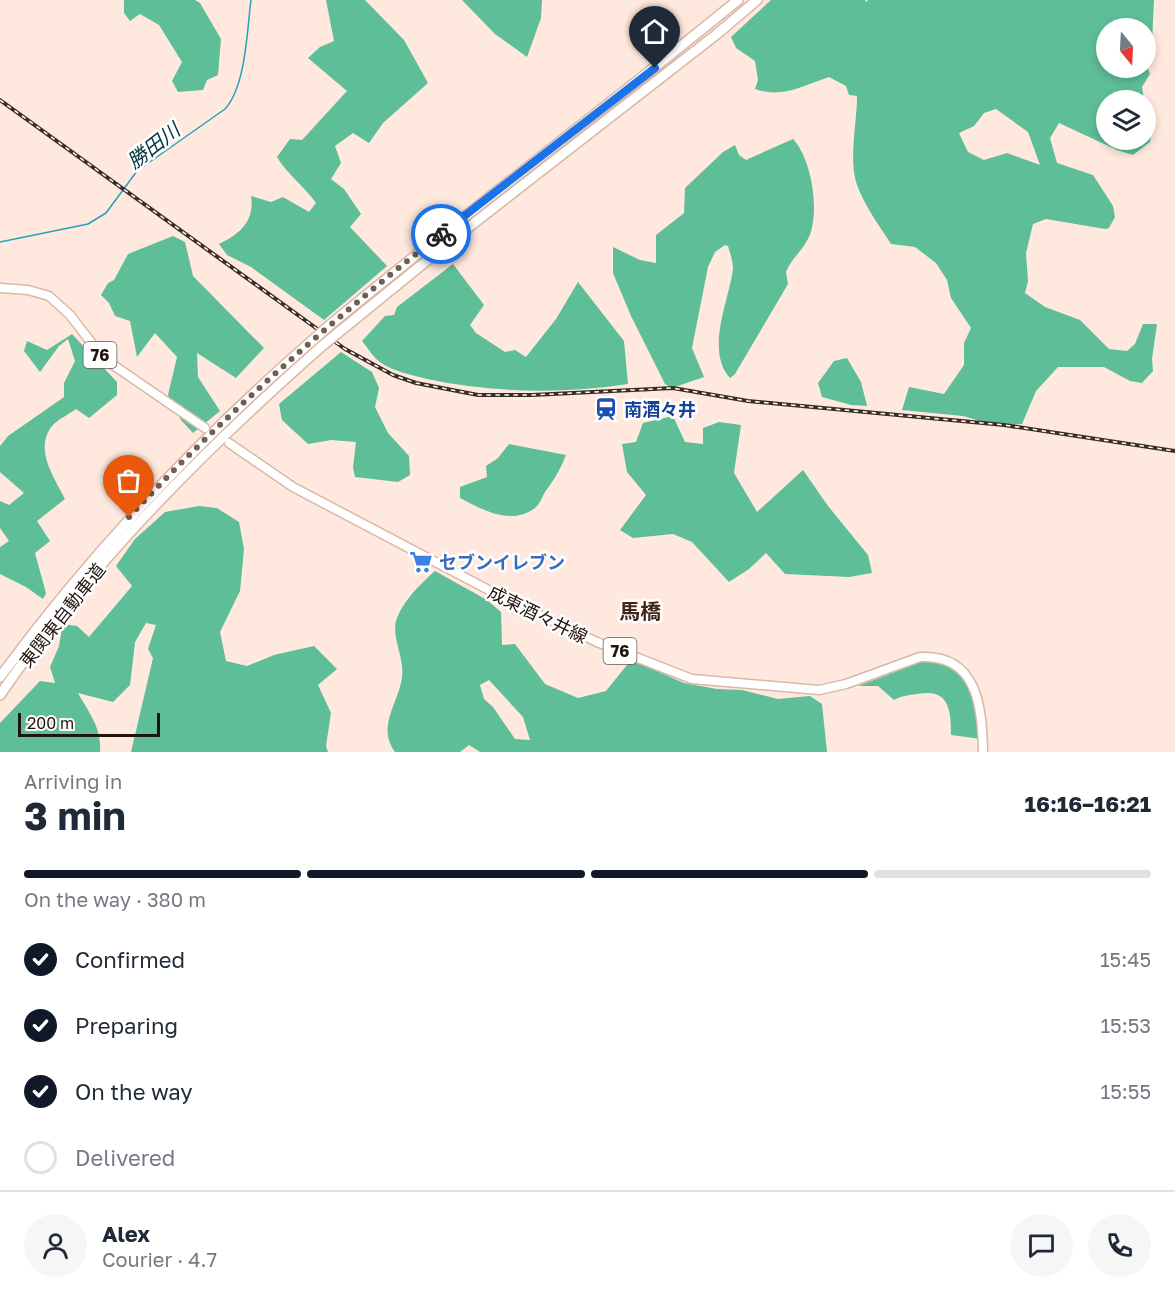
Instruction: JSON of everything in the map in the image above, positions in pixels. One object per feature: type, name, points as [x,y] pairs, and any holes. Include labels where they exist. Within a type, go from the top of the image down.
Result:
[{"type":"highway","name":"東関東自動車道","points":[[0,677],[80,573],[147,497],[232,413],[330,325],[430,243],[646,75],[738,0]]},
{"type":"highway","name":"東関東自動車道","points":[[0,696],[88,580],[148,513],[239,421],[339,332],[757,0]]},
{"type":"main road","name":"76","points":[[0,288],[28,290],[49,296],[70,315],[102,358],[206,428]]},
{"type":"main road","name":"成東酒々井線","points":[[229,443],[293,487],[502,597],[597,642],[692,679],[819,690],[846,684],[920,657],[929,656],[945,661],[963,671],[974,684],[979,704],[983,752]]},
{"type":"green space","points":[[124,0],[195,0],[200,3],[221,39],[218,75],[207,80],[203,90],[178,92],[172,81],[182,62],[159,25],[140,14],[130,21],[124,13]]},
{"type":"green space","points":[[326,0],[365,0],[404,40],[428,83],[383,123],[369,143],[353,133],[335,146],[341,163],[331,179],[344,189],[361,214],[350,227],[387,266],[324,320],[251,267],[227,255],[219,244],[233,236],[248,220],[252,205],[251,196],[271,202],[283,197],[309,212],[316,203],[277,157],[290,139],[302,140],[347,91],[308,58],[320,47],[334,41]]},
{"type":"green space","points":[[462,0],[542,0],[541,18],[527,57],[495,34]]},
{"type":"green space","points":[[771,0],[865,0],[866,2],[868,0],[1154,0],[1153,18],[1096,18],[1096,78],[1148,78],[1142,90],[1096,90],[1096,140],[1059,123],[1050,138],[1057,163],[1093,175],[1113,206],[1115,217],[1109,228],[1105,229],[1046,219],[1033,224],[1026,253],[1028,281],[1025,293],[1045,307],[1080,320],[1109,349],[1127,351],[1135,344],[1143,324],[1157,324],[1152,359],[1153,371],[1142,383],[1130,381],[1104,367],[1058,367],[1036,391],[1022,424],[998,426],[963,416],[902,410],[909,387],[944,394],[964,365],[964,343],[971,328],[951,298],[947,280],[936,263],[915,247],[891,244],[863,198],[856,182],[853,161],[857,96],[849,95],[846,86],[829,77],[784,92],[765,92],[755,89],[758,80],[755,61],[736,48],[731,37]],"holes":[[[996,109],[1028,132],[1040,165],[1007,153],[984,160],[968,152],[959,133],[974,126],[984,113]]]},
{"type":"green space","points":[[793,139],[800,148],[809,172],[814,214],[809,237],[786,272],[788,284],[735,374],[730,378],[719,354],[719,340],[733,266],[728,246],[725,245],[715,252],[708,267],[692,348],[704,377],[672,388],[665,384],[631,316],[613,273],[613,247],[640,260],[656,263],[656,235],[684,213],[685,188],[723,152],[735,145],[739,155],[746,160]]},
{"type":"green space","points":[[1117,150],[1140,150],[1133,155]]},
{"type":"green space","points":[[173,236],[185,242],[193,276],[264,348],[236,378],[197,353],[198,377],[220,411],[193,433],[181,420],[168,395],[177,357],[155,333],[137,357],[130,321],[115,316],[109,303],[101,295],[108,283],[114,280],[128,254]]},
{"type":"green space","points":[[453,264],[484,305],[470,325],[476,333],[505,352],[515,350],[526,357],[556,319],[578,282],[624,341],[628,384],[552,391],[477,387],[427,379],[396,370],[380,362],[362,341],[385,316],[394,315],[397,307]]},
{"type":"green space","points":[[72,334],[117,382],[117,395],[89,418],[76,409],[55,423],[47,434],[45,453],[47,462],[65,499],[37,521],[50,541],[35,553],[46,593],[43,599],[26,587],[0,574],[0,547],[9,541],[0,528],[0,501],[9,505],[24,493],[0,472],[0,446],[8,436],[64,397],[64,383],[75,361],[68,339],[59,346],[40,372],[24,351],[27,341],[47,350]]},
{"type":"green space","points":[[341,352],[372,372],[379,388],[375,407],[388,433],[409,456],[410,475],[398,482],[355,477],[353,467],[356,442],[331,440],[308,444],[282,420],[279,404]]},
{"type":"green space","points":[[847,358],[861,382],[867,406],[851,405],[822,397],[818,383],[834,361]]},
{"type":"green space","points":[[673,416],[685,442],[703,444],[703,428],[719,422],[741,425],[734,473],[757,512],[803,470],[828,506],[868,555],[872,573],[849,577],[785,574],[766,553],[749,569],[729,582],[692,542],[673,534],[633,538],[620,530],[646,495],[627,472],[622,444],[636,442],[643,423]]},
{"type":"green space","points":[[509,444],[566,455],[557,475],[537,506],[526,513],[507,516],[488,511],[460,498],[460,487],[487,477],[486,466],[498,458]]},
{"type":"green space","points":[[199,506],[217,508],[239,522],[244,549],[240,591],[220,632],[226,661],[247,666],[274,655],[314,646],[337,669],[318,685],[331,713],[326,746],[328,752],[131,752],[153,658],[148,649],[156,625],[146,623],[135,642],[130,685],[113,702],[78,693],[97,728],[100,752],[0,752],[0,723],[40,681],[55,683],[50,667],[59,646],[63,621],[77,626],[89,637],[132,586],[116,566],[135,539],[165,512]]},
{"type":"green space","points":[[435,571],[487,600],[501,612],[502,645],[515,644],[545,684],[578,698],[606,691],[631,660],[684,683],[717,689],[742,690],[778,699],[810,696],[822,704],[827,752],[480,752],[469,745],[460,752],[395,752],[390,742],[388,724],[400,687],[402,662],[396,640],[395,625],[413,592]],"holes":[[[489,680],[523,717],[530,740],[515,739],[493,707],[484,699],[480,685]]]},
{"type":"green space","points":[[924,661],[941,664],[953,669],[963,677],[973,698],[981,739],[951,735],[949,709],[942,697],[936,694],[914,694],[894,700],[878,686],[858,686]]},
{"type":"waterway","name":"勝田川","points":[[0,242],[88,224],[106,213],[137,171],[225,109],[232,99],[241,72],[247,42],[251,0]]},
{"type":"railway","points":[[0,100],[345,349],[393,375],[416,383],[478,395],[532,395],[673,388],[748,401],[1004,425],[1175,451]]},
{"type":"way so far","points":[[129,517],[271,376],[441,234]]},
{"type":"place","name":"南酒々井","points":[[606,409]]},
{"type":"place","name":"セブンイレブン","points":[[421,562]]},
{"type":"district","name":"馬橋","points":[[640,611]]},
{"type":"route","points":[[441,234],[655,68]]}]
